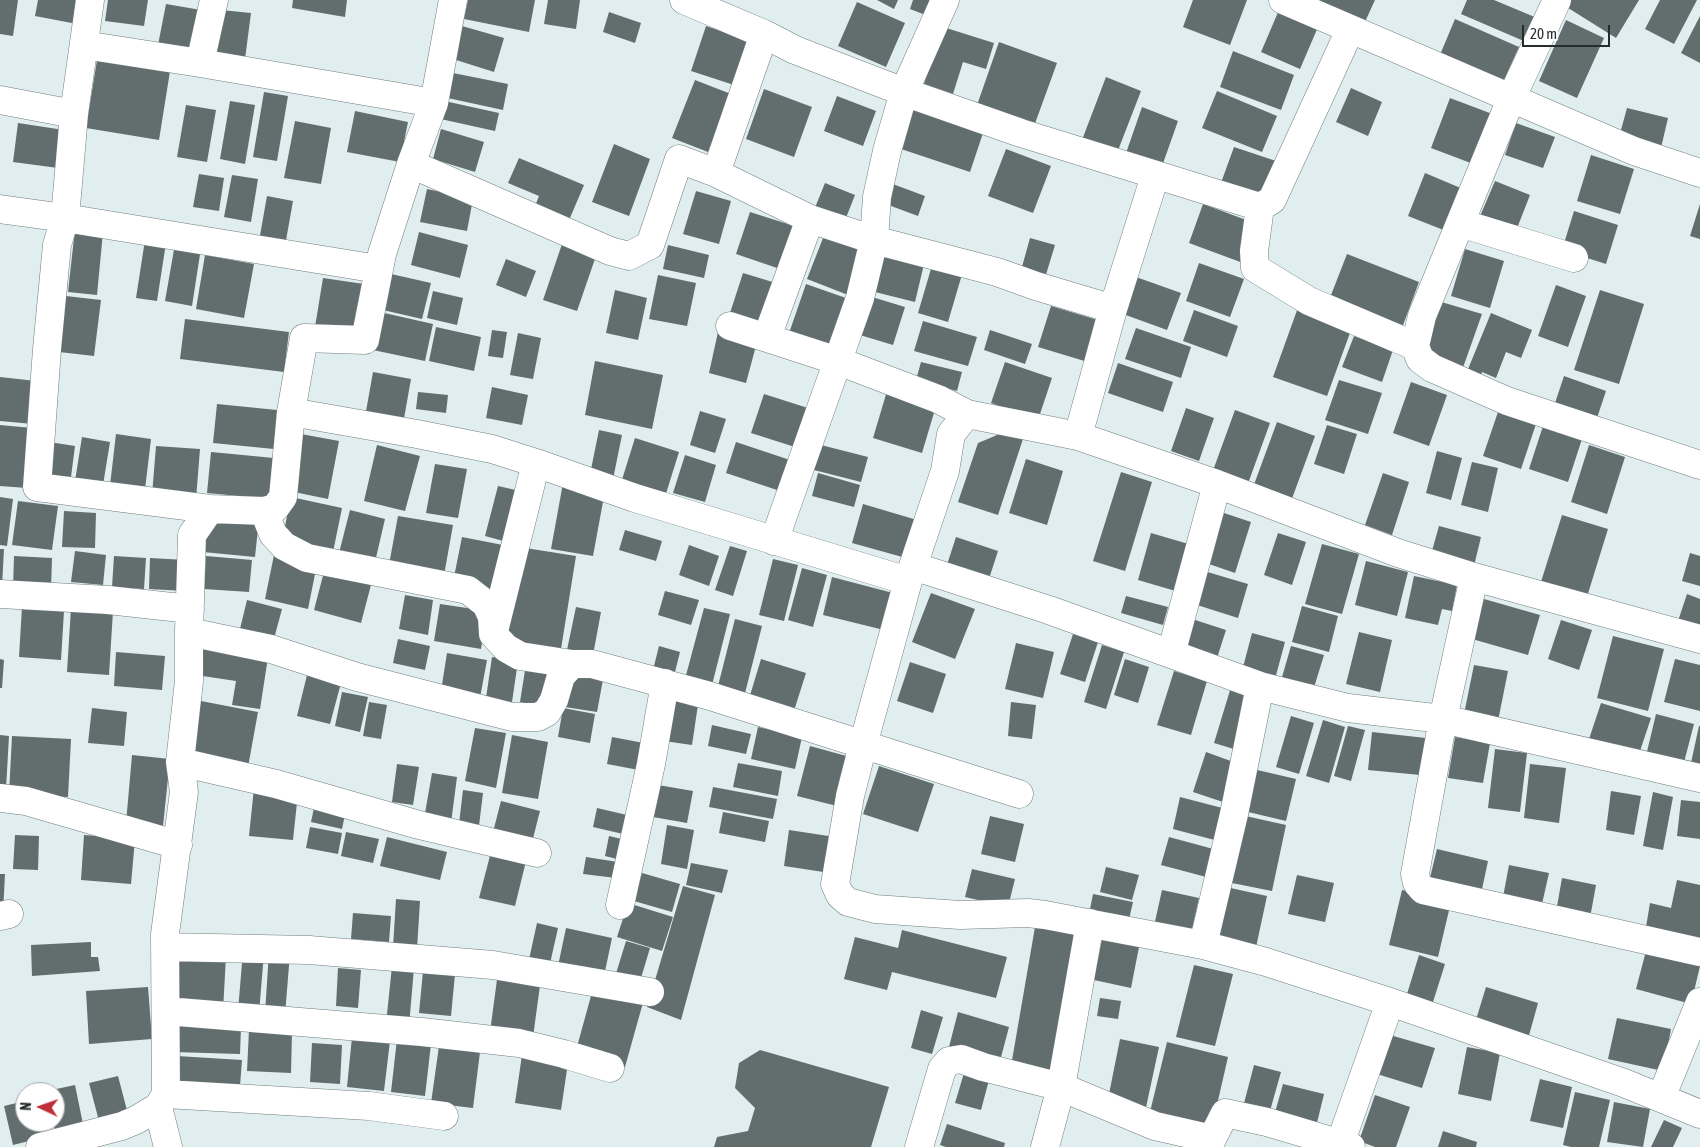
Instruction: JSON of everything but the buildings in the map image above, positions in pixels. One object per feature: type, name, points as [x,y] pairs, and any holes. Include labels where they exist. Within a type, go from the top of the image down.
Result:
[{"type":"street","points":[[90,0],[74,114],[65,218],[57,245],[37,487],[210,509],[264,511],[275,508],[282,497],[291,412],[304,338],[365,340],[378,269],[411,164],[434,103],[453,0]]},
{"type":"street","points":[[200,63],[214,0]]},
{"type":"street","points":[[684,0],[764,34],[795,50],[904,92],[1021,133],[1260,207],[1272,200],[1350,30]]},
{"type":"street","points":[[774,541],[860,298],[874,240],[877,196],[904,92],[945,0]]},
{"type":"street","points":[[1283,0],[1634,151],[1700,173]]},
{"type":"street","points":[[1557,0],[1511,99],[1422,316],[1415,346],[1420,359],[1432,368],[1499,398],[1700,465]]},
{"type":"street","points":[[716,173],[764,34]]},
{"type":"street","points":[[84,45],[434,103]]},
{"type":"street","points":[[0,100],[74,114]]},
{"type":"street","points":[[411,164],[610,251],[629,256],[650,245],[679,159],[716,173],[810,219],[874,240],[997,272],[1113,309]]},
{"type":"street","points":[[1078,436],[1113,309],[1155,176]]},
{"type":"street","points":[[1260,207],[1254,251],[1255,268],[1309,302],[1415,346]]},
{"type":"street","points":[[0,210],[65,218],[378,269]]},
{"type":"street","points":[[767,337],[810,219]]},
{"type":"street","points":[[1460,224],[1574,258]]},
{"type":"street","points":[[730,326],[838,361],[938,399],[967,414],[1078,436],[1217,484],[1398,553],[1700,639]]},
{"type":"street","points":[[291,412],[492,449],[536,462],[634,498],[774,541],[911,573],[1049,610],[1260,686],[1348,708],[1443,719],[1700,778]]},
{"type":"street","points":[[967,414],[951,434],[945,471],[911,573],[863,745],[850,796],[836,884],[840,895],[848,902],[875,909],[960,915],[1028,913],[1203,945],[1266,962],[1390,1002],[1624,1083],[1700,1114]]},
{"type":"street","points":[[493,634],[536,462]]},
{"type":"street","points":[[1170,654],[1217,484]]},
{"type":"street","points":[[168,1147],[162,1100],[166,1011],[165,934],[184,792],[180,762],[190,681],[192,534],[210,509]]},
{"type":"street","points":[[264,511],[273,534],[284,546],[308,558],[468,590],[486,604],[492,617],[493,634],[506,648],[520,656],[572,664],[592,664],[710,696],[1019,794]]},
{"type":"street","points":[[1474,576],[1443,719],[1415,874],[1416,884],[1423,890],[1700,952]]},
{"type":"street","points":[[0,594],[108,600],[190,620],[357,677],[512,717],[538,717],[547,712],[554,700],[561,676],[572,664]]},
{"type":"street","points":[[620,905],[651,764],[665,684]]},
{"type":"street","points":[[1203,945],[1234,814],[1260,686]]},
{"type":"street","points":[[180,762],[276,784],[419,825],[537,853]]},
{"type":"street","points":[[0,798],[26,801],[178,845]]},
{"type":"street","points":[[1045,1147],[1061,1087],[1090,923]]},
{"type":"street","points":[[165,947],[309,950],[493,965],[650,992]]},
{"type":"street","points":[[919,1147],[942,1069],[949,1061],[961,1059],[982,1067],[1061,1087],[1155,1126],[1212,1139],[1224,1113],[1267,1122],[1346,1146],[1390,1002]]},
{"type":"street","points":[[1661,1098],[1700,1002]]},
{"type":"street","points":[[166,1011],[422,1032],[519,1043],[610,1068]]},
{"type":"street","points":[[40,1147],[122,1126],[136,1120],[162,1100],[369,1106],[444,1116]]}]
